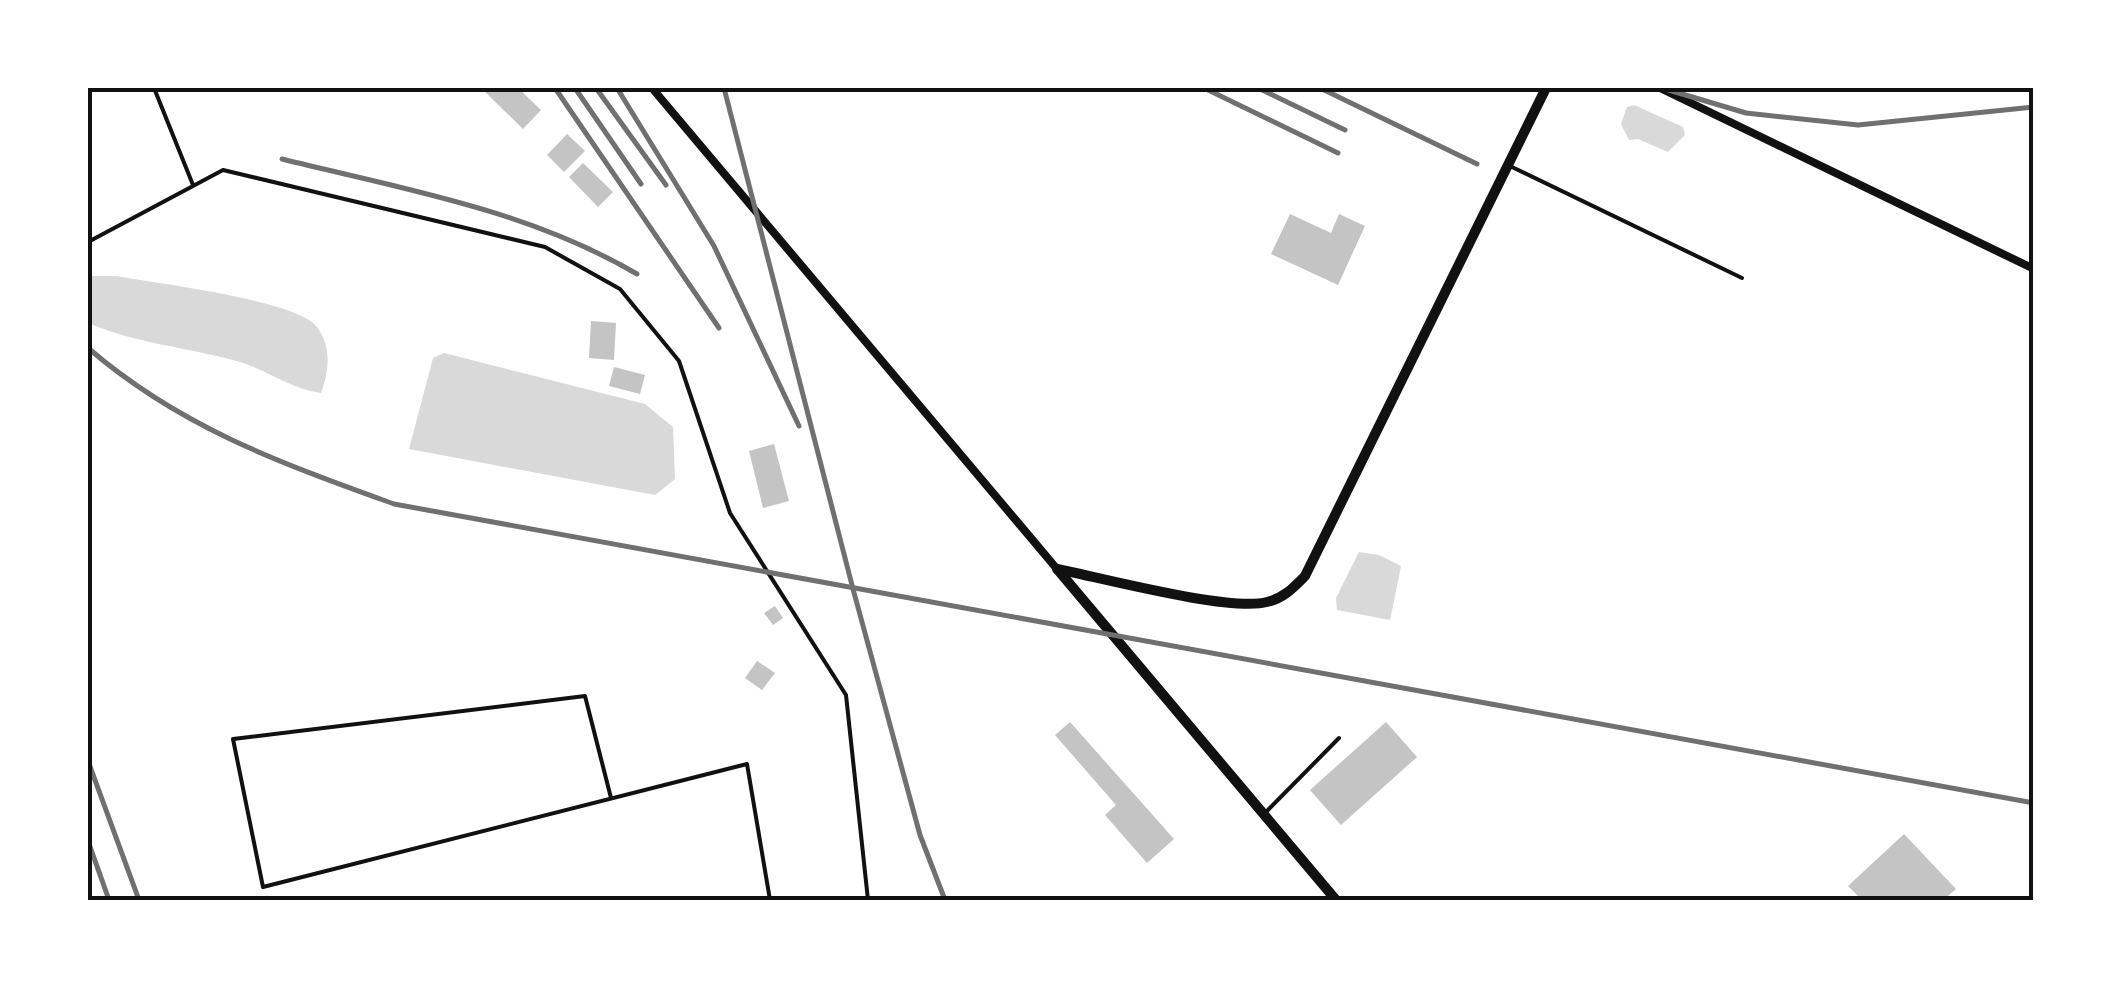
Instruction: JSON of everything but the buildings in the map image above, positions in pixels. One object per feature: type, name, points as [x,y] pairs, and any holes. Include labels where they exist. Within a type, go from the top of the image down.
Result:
[{"type":"street","points":[[652,88],[1336,900]]},
{"type":"street","points":[[1058,569],[1234,603],[1264,604],[1286,596],[1304,576],[1546,88]]},
{"type":"street","points":[[1660,88],[2034,269]]},
{"type":"lane","points":[[154,88],[193,186]]},
{"type":"lane","points":[[1508,165],[1742,278]]},
{"type":"lane","points":[[88,242],[223,170],[545,247],[620,289],[678,361],[730,513],[846,695],[868,900]]},
{"type":"lane","points":[[611,798],[586,696],[233,739],[262,886],[747,764],[770,900]]},
{"type":"lane","points":[[1263,814],[1339,738]]},
{"type":"shaded area","points":[[1634,105],[1683,127],[1685,135],[1668,152],[1638,139],[1629,140],[1621,124],[1627,107]]},
{"type":"shaded area","points":[[88,276],[116,276],[223,294],[304,317],[317,327],[327,351],[321,393],[233,360],[142,340],[88,323]]},
{"type":"shaded area","points":[[444,353],[645,404],[673,427],[675,479],[655,495],[409,449],[433,358]]},
{"type":"shaded area","points":[[1359,552],[1379,555],[1401,566],[1390,620],[1337,610],[1336,598]]},
{"type":"railway","points":[[555,88],[719,328]]},
{"type":"railway","points":[[575,88],[641,184]]},
{"type":"railway","points":[[596,88],[666,185]]},
{"type":"railway","points":[[617,88],[714,246],[799,426]]},
{"type":"railway","points":[[724,88],[853,589],[920,835],[945,900]]},
{"type":"railway","points":[[1204,88],[1338,153]]},
{"type":"railway","points":[[1258,88],[1345,130]]},
{"type":"railway","points":[[1320,88],[1477,164]]},
{"type":"railway","points":[[1662,88],[1746,113],[1858,125],[2034,107]]},
{"type":"railway","points":[[282,159],[509,217],[553,233],[637,274]]},
{"type":"railway","points":[[88,348],[123,376],[196,422],[272,458],[394,504],[2034,803]]},
{"type":"railway","points":[[88,761],[139,900]]},
{"type":"railway","points":[[88,841],[109,900]]}]
